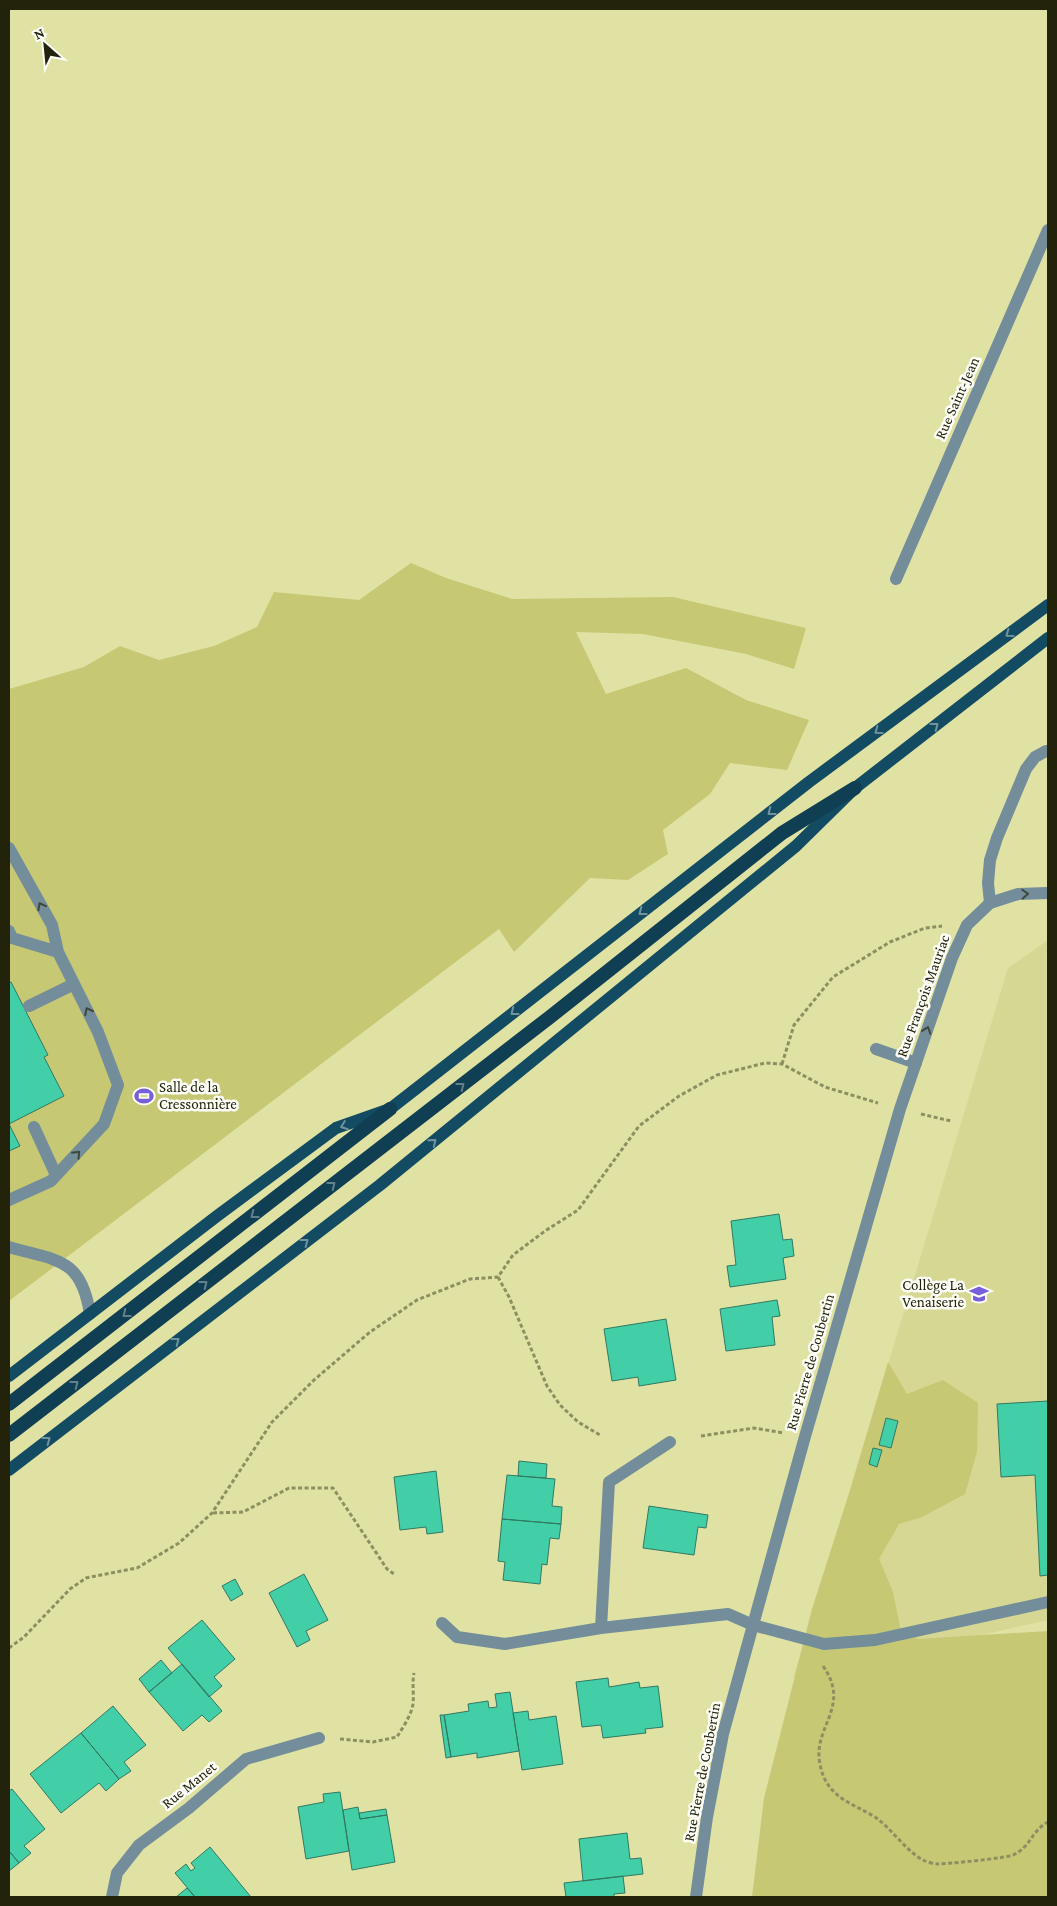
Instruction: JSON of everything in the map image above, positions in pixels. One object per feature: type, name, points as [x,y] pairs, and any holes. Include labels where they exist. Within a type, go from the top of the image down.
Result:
[{"type":"highway","points":[[9,1435],[550,1017],[782,833],[855,788]]},
{"type":"highway","points":[[9,1404],[390,1110]]},
{"type":"main road","points":[[9,1376],[217,1216],[336,1128],[390,1110],[809,782],[1048,605]]},
{"type":"main road","points":[[9,1470],[380,1185],[796,846],[855,788],[1048,638]]},
{"type":"street","name":"Rue Saint-Jean","points":[[896,579],[1048,230]]},
{"type":"street","points":[[990,903],[988,883],[990,860],[997,838],[1026,768],[1035,757],[1046,751]]},
{"type":"street","points":[[9,848],[52,925],[58,952],[98,1032],[118,1086],[104,1124],[52,1181],[9,1200]]},
{"type":"street","name":"Rue François Mauriac","points":[[900,1109],[952,958],[967,926],[990,903],[1018,894],[1048,893]]},
{"type":"street","points":[[9,931],[12,938],[58,952]]},
{"type":"street","points":[[29,1006],[74,984]]},
{"type":"street","points":[[876,1049],[916,1063]]},
{"type":"street","name":"Rue Pierre de Coubertin","points":[[696,1897],[707,1817],[723,1734],[804,1440],[900,1109]]},
{"type":"street","points":[[34,1127],[56,1175]]},
{"type":"street","points":[[9,1247],[61,1262],[73,1270],[81,1281],[87,1295],[90,1314]]},
{"type":"street","points":[[601,1628],[609,1482],[670,1442]]},
{"type":"street","points":[[442,1623],[457,1637],[505,1644],[601,1628],[728,1614],[752,1625],[824,1644],[832,1644],[875,1640],[1048,1602]]},
{"type":"street","name":"Rue Manet","points":[[112,1897],[117,1873],[139,1845],[189,1808],[246,1759],[319,1738]]},
{"type":"path","points":[[782,1064],[794,1025],[833,977],[890,942],[925,928],[946,926]]},
{"type":"path","points":[[498,1277],[513,1256],[545,1231],[578,1210],[639,1126],[679,1096],[717,1075],[764,1063],[782,1064],[825,1087],[878,1103]]},
{"type":"path","points":[[920,1114],[951,1121]]},
{"type":"path","points":[[498,1277],[509,1297],[547,1386],[560,1405],[578,1422],[600,1435]]},
{"type":"path","points":[[9,1648],[24,1637],[70,1589],[86,1578],[137,1568],[179,1543],[212,1514],[272,1422],[314,1380],[370,1332],[417,1300],[470,1279],[498,1277]]},
{"type":"path","points":[[701,1436],[754,1428],[784,1434]]},
{"type":"path","points":[[212,1514],[243,1512],[288,1488],[333,1488],[386,1569],[394,1574]]},
{"type":"path","points":[[820,1663],[831,1680],[834,1694],[834,1706],[821,1739],[819,1751],[824,1777],[830,1789],[840,1799],[877,1818],[923,1860],[938,1864],[1012,1856],[1026,1847],[1034,1833],[1048,1822]]},
{"type":"path","points":[[319,1738],[373,1742],[397,1737],[406,1724],[413,1706],[412,1682],[414,1672]]},
{"type":"shaded area","name":"Salle de la Cressonnière","points":[[411,563],[446,578],[512,599],[673,597],[806,628],[794,669],[746,654],[643,634],[576,632],[606,694],[686,668],[746,700],[809,720],[787,770],[730,763],[710,794],[663,830],[668,854],[628,880],[590,878],[514,952],[499,929],[9,1301],[9,689],[84,667],[120,646],[159,660],[214,646],[257,627],[274,592],[359,600]]},
{"type":"shaded area","name":"Collège La Venaiserie","points":[[1048,940],[1048,1620],[793,1678],[1008,968]]},
{"type":"shaded area","points":[[888,1362],[907,1394],[943,1380],[978,1403],[977,1452],[965,1494],[922,1517],[899,1524],[879,1559],[893,1592],[901,1632],[919,1639],[1048,1631],[1048,1897],[752,1897],[764,1798],[812,1609]]},
{"type":"building","points":[[11,982],[48,1055],[44,1057],[64,1096],[9,1124],[9,983]]},
{"type":"building","points":[[9,1124],[20,1146],[9,1151]]},
{"type":"building","points":[[779,1214],[783,1240],[792,1239],[794,1256],[783,1258],[786,1279],[730,1287],[727,1266],[736,1265],[731,1221]]},
{"type":"building","points":[[777,1300],[780,1316],[772,1317],[775,1345],[726,1351],[720,1309]]},
{"type":"building","points":[[666,1319],[676,1380],[639,1386],[638,1377],[612,1381],[604,1329]]},
{"type":"building","points":[[1048,1401],[1048,1575],[1040,1576],[1035,1475],[1001,1477],[997,1404]]},
{"type":"building","points":[[886,1418],[898,1421],[891,1448],[879,1445]]},
{"type":"building","points":[[873,1448],[882,1450],[877,1467],[869,1464]]},
{"type":"building","points":[[519,1461],[547,1464],[546,1478],[518,1476]]},
{"type":"building","points":[[436,1471],[443,1532],[427,1534],[426,1527],[400,1530],[394,1477]]},
{"type":"building","points":[[507,1475],[555,1479],[552,1506],[562,1507],[561,1524],[502,1519]]},
{"type":"building","points":[[649,1506],[708,1515],[706,1528],[698,1527],[694,1555],[643,1548]]},
{"type":"building","points":[[502,1519],[561,1524],[559,1539],[550,1538],[547,1565],[542,1564],[540,1584],[503,1580],[505,1562],[498,1561]]},
{"type":"building","points":[[304,1574],[328,1620],[306,1631],[310,1640],[297,1647],[269,1593]]},
{"type":"building","points":[[235,1579],[243,1594],[231,1601],[222,1586]]},
{"type":"building","points":[[202,1620],[235,1659],[214,1677],[222,1686],[209,1697],[168,1648]]},
{"type":"building","points":[[161,1660],[172,1673],[149,1692],[139,1679]]},
{"type":"building","points":[[182,1664],[222,1711],[209,1722],[202,1715],[183,1731],[149,1692]]},
{"type":"building","points":[[608,1678],[609,1687],[639,1682],[640,1688],[658,1686],[663,1727],[645,1729],[646,1733],[603,1738],[601,1725],[582,1727],[576,1682]]},
{"type":"building","points":[[510,1692],[519,1751],[477,1758],[477,1753],[451,1757],[444,1715],[469,1711],[468,1704],[488,1701],[489,1708],[497,1707],[495,1694]]},
{"type":"building","points":[[113,1706],[146,1745],[124,1762],[131,1771],[119,1779],[81,1733]]},
{"type":"building","points":[[528,1711],[529,1720],[556,1716],[563,1764],[522,1770],[513,1713]]},
{"type":"building","points":[[440,1715],[444,1715],[451,1757],[446,1758]]},
{"type":"building","points":[[81,1733],[119,1779],[106,1791],[99,1783],[61,1813],[30,1774]]},
{"type":"building","points":[[12,1789],[45,1829],[24,1846],[31,1853],[19,1863],[9,1851],[9,1791]]},
{"type":"building","points":[[340,1792],[349,1851],[306,1859],[298,1807],[324,1802],[323,1794]]},
{"type":"building","points":[[358,1807],[360,1819],[387,1815],[395,1862],[352,1870],[343,1810]]},
{"type":"building","points":[[386,1809],[387,1815],[360,1819],[359,1813]]},
{"type":"building","points":[[627,1833],[630,1859],[641,1858],[643,1874],[583,1881],[579,1839]]},
{"type":"building","points":[[210,1847],[251,1897],[195,1897],[175,1873],[186,1864],[191,1871],[195,1868],[191,1863]]},
{"type":"building","points":[[9,1851],[19,1863],[9,1871]]},
{"type":"building","points":[[623,1876],[625,1893],[614,1894],[614,1897],[566,1897],[564,1883]]},
{"type":"building","points":[[187,1888],[195,1897],[176,1897]]},
{"type":"place","name":"Salle de la Cressonnière","points":[[144,1096]]},
{"type":"place","name":"Collège La Venaiserie","points":[[979,1294]]}]
